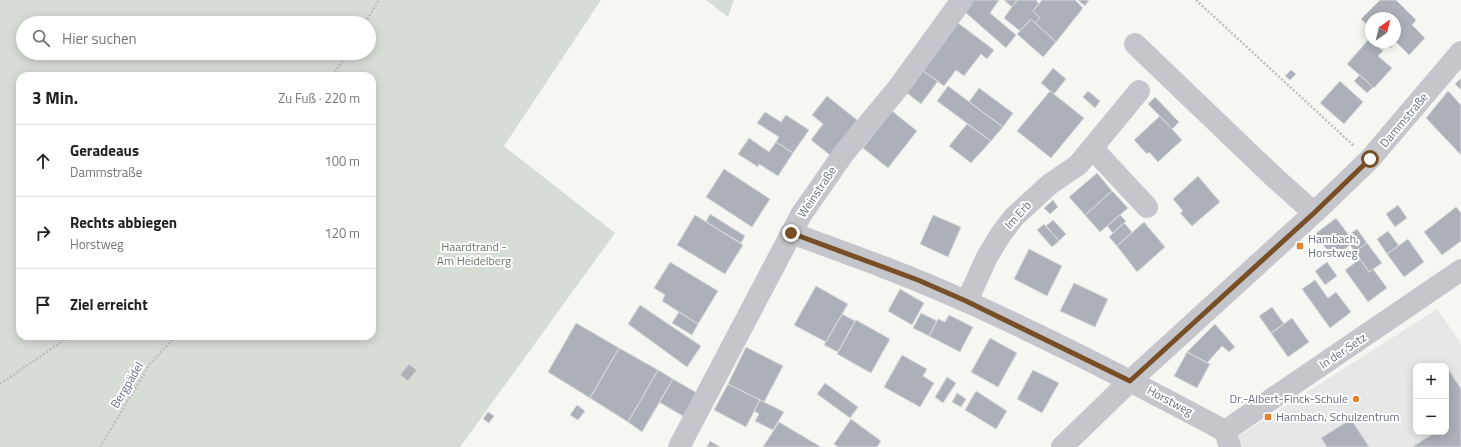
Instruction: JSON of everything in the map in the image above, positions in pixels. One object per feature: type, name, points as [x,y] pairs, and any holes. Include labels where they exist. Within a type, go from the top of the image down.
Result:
[{"type":"street","name":"Weinstraße","points":[[679,447],[791,233],[820,185],[844,153],[898,88],[962,0]]},
{"type":"street","points":[[1135,44],[1197,101],[1275,178],[1314,213]]},
{"type":"street","name":"Dammstraße","points":[[1062,447],[1130,381],[1314,213],[1379,149],[1461,52]]},
{"type":"street","name":"Im Erb","points":[[966,301],[987,257],[1001,234],[1014,217],[1050,184],[1078,165],[1105,135],[1113,121],[1139,91]]},
{"type":"street","points":[[1093,149],[1147,207]]},
{"type":"street","name":"Horstweg","points":[[791,233],[918,280],[966,301],[1130,381],[1227,439]]},
{"type":"street","name":"In der Setz","points":[[1227,439],[1461,270]]},
{"type":"path","points":[[369,16],[379,0]]},
{"type":"path","points":[[1196,0],[1347,139]]},
{"type":"path","points":[[335,72],[343,60]]},
{"type":"path","points":[[0,384],[64,340]]},
{"type":"path","name":"Bergpädel","points":[[100,447],[150,364],[172,340]]},
{"type":"shaded area","name":"Dr.-Albert-Finck-Schule","points":[[1437,309],[1461,344],[1461,447],[1221,447]]},
{"type":"green space","name":"Haardtrand - Am Heidelberg","points":[[0,0],[601,0],[504,146],[615,233],[460,447],[0,447]]},
{"type":"green space","points":[[706,0],[734,0],[728,17]]},
{"type":"building","points":[[973,0],[999,0],[990,13],[1016,35],[1006,48],[965,12]]},
{"type":"building","points":[[1004,0],[1017,0],[1012,7]]},
{"type":"building","points":[[1017,0],[1036,0],[1039,4],[1033,11],[1040,18],[1035,23],[1031,19],[1020,31],[1004,18]]},
{"type":"building","points":[[1042,0],[1075,0],[1083,8],[1056,42],[1035,23],[1040,18],[1033,11]]},
{"type":"building","points":[[1078,0],[1089,0],[1085,6]]},
{"type":"building","points":[[1380,0],[1396,0],[1416,20],[1412,25],[1425,38],[1409,55],[1401,47],[1401,12],[1368,12]]},
{"type":"building","points":[[1365,15],[1365,23],[1361,19]]},
{"type":"building","points":[[1031,19],[1056,42],[1043,57],[1017,34]]},
{"type":"building","points":[[958,23],[994,50],[987,59],[981,54],[964,76],[956,70],[944,86],[923,71]]},
{"type":"building","points":[[1365,44],[1365,48],[1380,48],[1383,51],[1378,56],[1392,68],[1374,88],[1347,64]]},
{"type":"building","points":[[1053,68],[1066,79],[1054,94],[1041,83]]},
{"type":"building","points":[[1291,70],[1296,74],[1290,80],[1285,76]]},
{"type":"building","points":[[923,71],[938,81],[921,104],[907,93]]},
{"type":"building","points":[[1360,75],[1373,87],[1367,93],[1354,81]]},
{"type":"building","points":[[1461,78],[1461,90],[1455,84]]},
{"type":"building","points":[[1340,81],[1363,102],[1344,124],[1320,103]]},
{"type":"building","points":[[948,86],[1003,127],[991,141],[937,101]]},
{"type":"building","points":[[979,88],[1013,113],[1003,127],[969,102]]},
{"type":"building","points":[[1050,91],[1084,118],[1051,158],[1017,131]]},
{"type":"building","points":[[1088,91],[1100,101],[1095,108],[1083,97]]},
{"type":"building","points":[[1448,91],[1461,105],[1461,155],[1426,118]]},
{"type":"building","points":[[827,96],[857,120],[830,155],[811,140],[823,124],[812,115]]},
{"type":"building","points":[[1155,97],[1179,122],[1172,129],[1148,104]]},
{"type":"building","points":[[892,111],[917,131],[888,168],[863,148]]},
{"type":"building","points":[[765,112],[781,122],[786,115],[809,130],[793,153],[776,142],[779,137],[757,123]]},
{"type":"building","points":[[1160,116],[1182,140],[1158,162],[1149,152],[1147,154],[1134,140]]},
{"type":"building","points":[[967,124],[991,141],[971,163],[949,146]]},
{"type":"building","points":[[749,138],[769,152],[776,142],[793,153],[778,176],[759,164],[758,167],[738,154]]},
{"type":"building","points":[[724,169],[770,199],[752,227],[706,197]]},
{"type":"building","points":[[1097,173],[1112,191],[1085,215],[1069,197]]},
{"type":"building","points":[[1198,176],[1220,202],[1192,226],[1180,213],[1183,211],[1173,199]]},
{"type":"building","points":[[1112,191],[1128,208],[1100,232],[1085,215]]},
{"type":"building","points":[[1053,200],[1058,207],[1050,214],[1044,208]]},
{"type":"building","points":[[1398,205],[1407,218],[1395,227],[1386,214]]},
{"type":"building","points":[[1456,207],[1461,213],[1461,241],[1442,255],[1424,232]]},
{"type":"building","points":[[710,214],[745,236],[741,243],[706,222]]},
{"type":"building","points":[[695,215],[743,245],[725,274],[677,245]]},
{"type":"building","points":[[933,215],[961,227],[948,257],[920,244]]},
{"type":"building","points":[[1120,215],[1126,221],[1113,233],[1107,226]]},
{"type":"building","points":[[1336,218],[1354,242],[1333,258],[1315,234]]},
{"type":"building","points":[[1053,220],[1066,234],[1059,241],[1046,226]]},
{"type":"building","points":[[1144,222],[1165,247],[1137,272],[1117,246]]},
{"type":"building","points":[[1124,223],[1132,232],[1117,246],[1109,237]]},
{"type":"building","points":[[1044,224],[1059,241],[1052,247],[1037,230]]},
{"type":"building","points":[[1357,229],[1367,243],[1355,252],[1350,245],[1354,242],[1348,235]]},
{"type":"building","points":[[1388,231],[1399,246],[1387,254],[1377,239]]},
{"type":"building","points":[[1408,239],[1424,262],[1404,277],[1387,254]]},
{"type":"building","points":[[1367,243],[1382,263],[1369,272],[1355,252]]},
{"type":"building","points":[[1029,249],[1062,266],[1047,296],[1014,279]]},
{"type":"building","points":[[1360,259],[1369,272],[1373,269],[1387,288],[1368,302],[1345,270]]},
{"type":"building","points":[[670,262],[718,291],[698,324],[662,301],[665,295],[654,288]]},
{"type":"building","points":[[1327,262],[1337,276],[1325,285],[1315,271]]},
{"type":"building","points":[[1315,280],[1328,298],[1336,292],[1351,312],[1330,328],[1302,289]]},
{"type":"building","points":[[1074,283],[1108,299],[1095,327],[1060,311]]},
{"type":"building","points":[[816,286],[848,304],[826,342],[794,325]]},
{"type":"building","points":[[900,289],[924,303],[912,325],[888,311]]},
{"type":"building","points":[[640,305],[701,346],[687,367],[628,324]]},
{"type":"building","points":[[1272,307],[1284,324],[1271,333],[1259,316]]},
{"type":"building","points":[[679,312],[698,324],[692,335],[672,323]]},
{"type":"building","points":[[921,313],[937,321],[929,336],[913,328]]},
{"type":"building","points":[[842,314],[855,321],[838,352],[824,345]]},
{"type":"building","points":[[949,315],[973,327],[960,352],[929,336],[938,319],[945,322]]},
{"type":"building","points":[[1292,318],[1309,342],[1288,357],[1271,333]]},
{"type":"building","points":[[856,320],[890,339],[871,373],[837,354]]},
{"type":"building","points":[[576,323],[619,348],[590,398],[548,372]]},
{"type":"building","points":[[1215,324],[1235,347],[1229,352],[1222,346],[1207,363],[1187,352]]},
{"type":"building","points":[[990,338],[1017,353],[998,387],[971,372]]},
{"type":"building","points":[[746,347],[783,366],[764,402],[728,384]]},
{"type":"building","points":[[619,348],[658,370],[628,422],[590,398]]},
{"type":"building","points":[[1187,352],[1210,364],[1197,388],[1174,376]]},
{"type":"building","points":[[902,355],[927,369],[923,376],[934,383],[920,407],[884,387]]},
{"type":"building","points":[[409,364],[417,370],[408,381],[400,375]]},
{"type":"building","points":[[658,370],[673,379],[642,432],[628,422]]},
{"type":"building","points":[[1033,370],[1059,383],[1042,413],[1017,399]]},
{"type":"building","points":[[1449,370],[1461,389],[1461,447],[1412,447],[1431,435],[1449,435]]},
{"type":"building","points":[[947,377],[956,383],[943,403],[935,397]]},
{"type":"building","points":[[673,379],[697,393],[683,416],[659,402]]},
{"type":"building","points":[[825,383],[858,407],[850,418],[817,394]]},
{"type":"building","points":[[728,384],[760,400],[746,427],[714,410]]},
{"type":"building","points":[[976,391],[1007,411],[996,429],[965,410]]},
{"type":"building","points":[[957,393],[966,399],[961,407],[952,402]]},
{"type":"building","points":[[760,400],[784,412],[773,430],[755,421],[759,414],[754,411]]},
{"type":"building","points":[[577,405],[585,411],[578,420],[570,415]]},
{"type":"building","points":[[488,412],[494,416],[489,423],[483,419]]},
{"type":"building","points":[[851,419],[881,441],[877,447],[838,447],[834,444]]},
{"type":"building","points":[[1351,419],[1369,447],[1327,447],[1321,438]]},
{"type":"building","points":[[779,422],[821,447],[763,447]]},
{"type":"building","points":[[710,441],[720,447],[707,447]]},
{"type":"place","name":"Hambach, Horstweg","points":[[1300,246]]},
{"type":"place","name":"Dr.-Albert-Finck-Schule","points":[[1356,399]]},
{"type":"place","name":"Hambach, Schulzentrum","points":[[1268,417]]},
{"type":"route","points":[[791,233],[918,280],[1042,337],[1130,381],[1224,294],[1290,236],[1370,159]]}]
